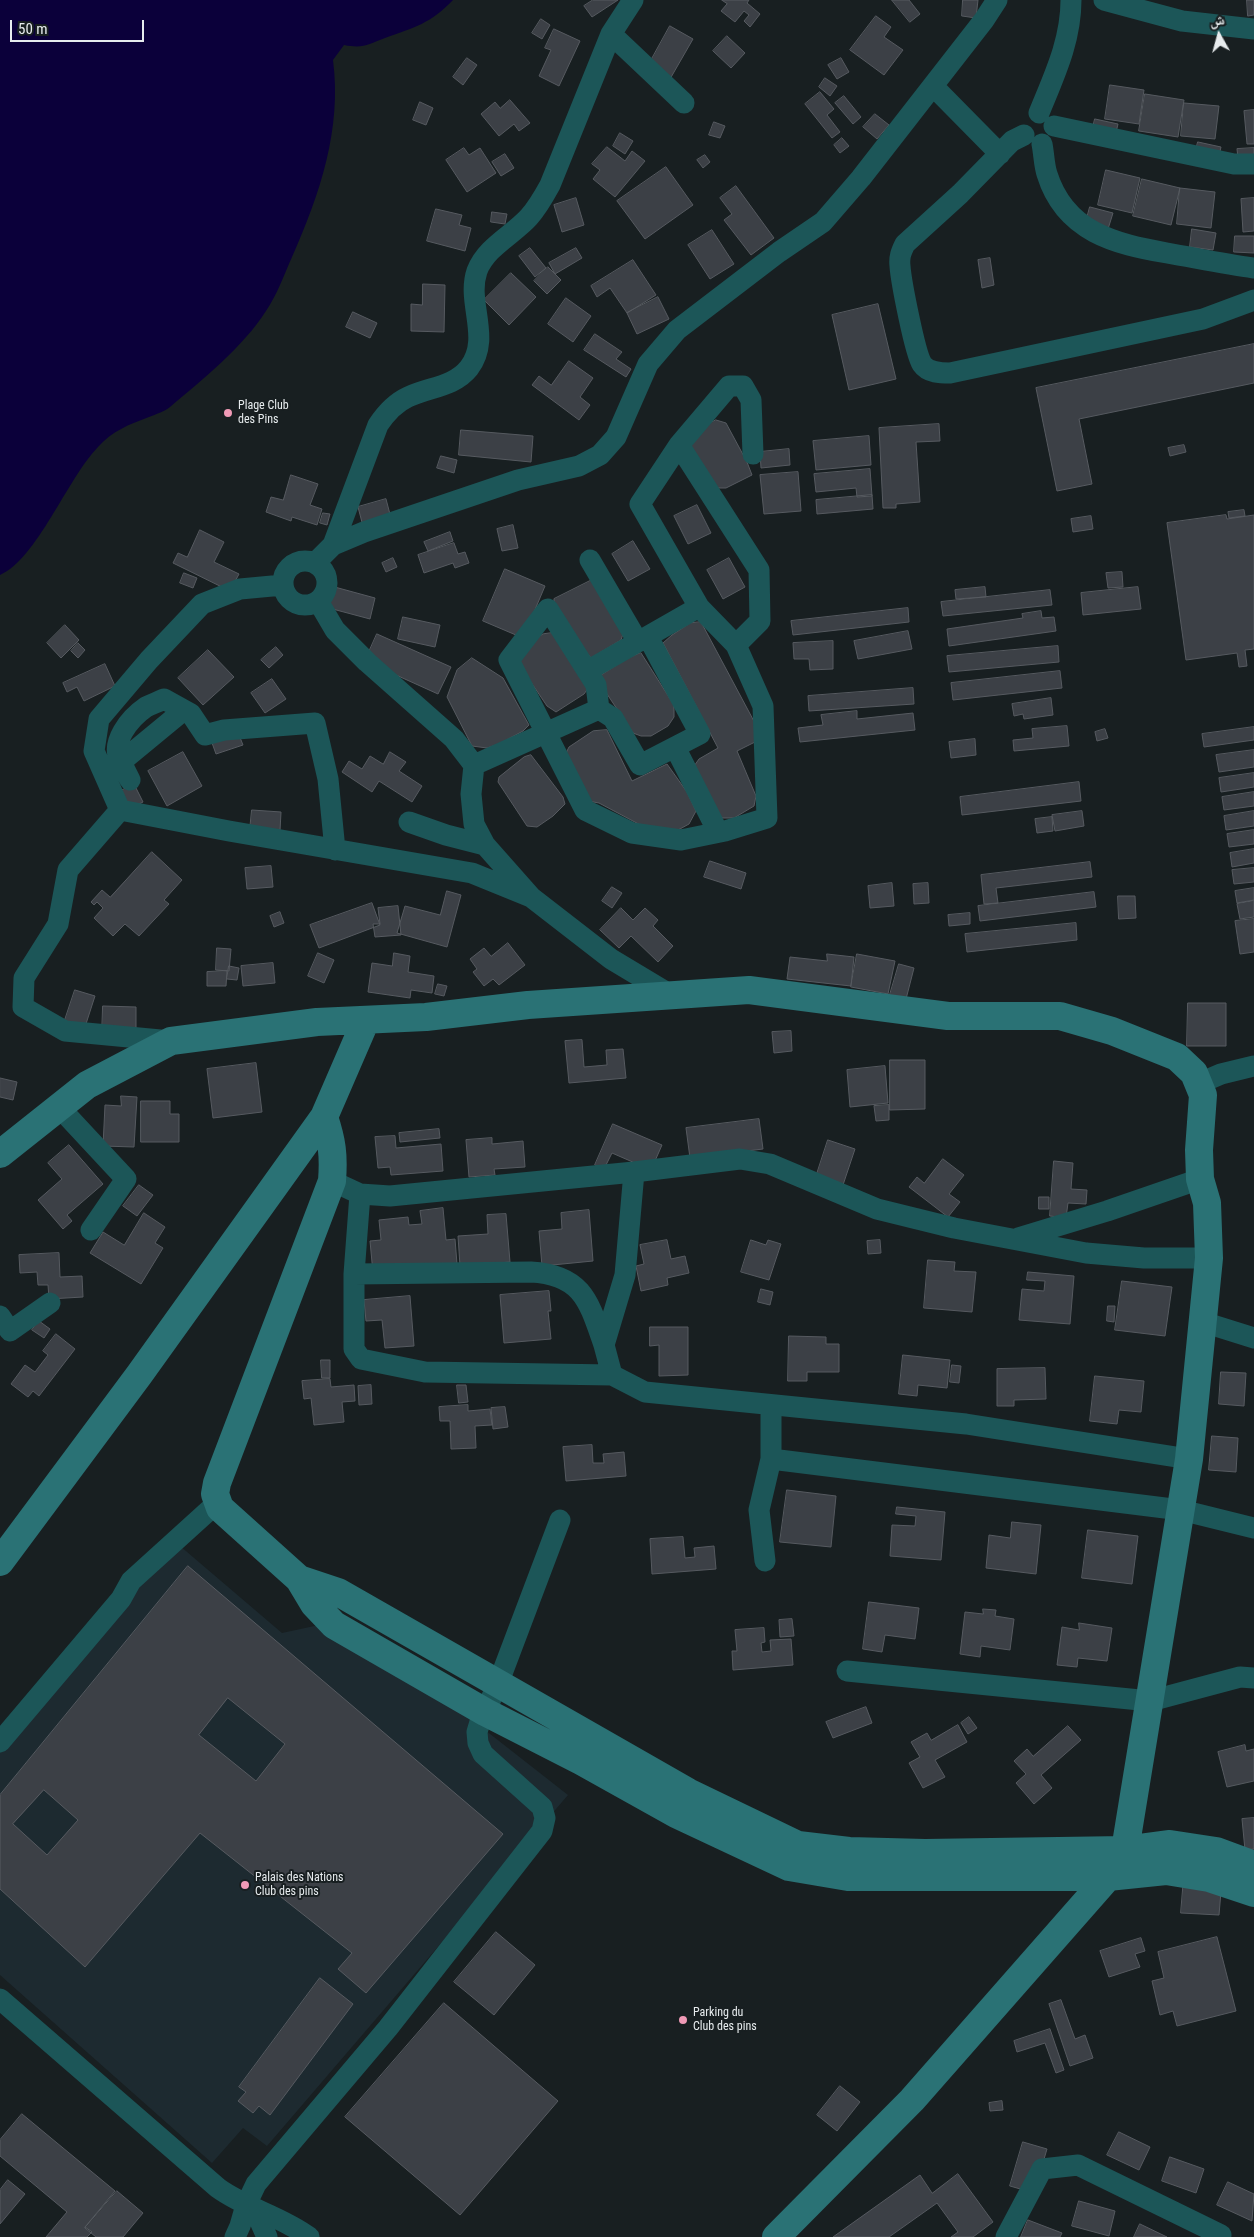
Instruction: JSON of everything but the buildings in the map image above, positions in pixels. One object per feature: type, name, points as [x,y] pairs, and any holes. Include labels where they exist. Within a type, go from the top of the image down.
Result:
[{"type":"street","points":[[334,545],[378,425],[386,413],[409,396],[452,382],[461,376],[475,358],[480,337],[475,283],[479,268],[487,255],[528,218],[550,185],[611,34],[633,0]]},
{"type":"street","points":[[315,563],[334,545],[364,532],[518,480],[579,466],[600,455],[616,437],[648,364],[677,330],[779,252],[823,222],[861,178],[984,20],[997,0]]},
{"type":"street","points":[[1071,0],[1071,20],[1067,41],[1046,120],[1051,138],[1012,141],[960,194],[904,244],[900,253],[900,268],[917,351],[923,365],[935,373],[950,373],[1202,319],[1254,300]]},
{"type":"street","points":[[1104,0],[1182,21],[1254,29]]},
{"type":"street","points":[[611,34],[684,103]]},
{"type":"street","points":[[933,86],[1000,154]]},
{"type":"street","points":[[1254,164],[1234,164],[1028,117],[1023,126],[1033,140],[1057,195],[1070,213],[1090,230],[1108,240],[1132,247],[1254,268]]},
{"type":"street","points":[[599,709],[596,685],[548,609],[509,660],[585,810],[632,833],[681,840],[767,818],[763,706],[736,644],[699,607],[640,504],[679,445],[729,386],[743,386],[751,400],[754,454]]},
{"type":"street","points":[[679,445],[759,570],[760,621],[736,644]]},
{"type":"street","points":[[308,560],[315,563],[326,574],[327,589],[318,601],[303,605],[296,603],[290,598],[283,585],[284,577],[293,564],[308,560]]},
{"type":"street","points":[[590,560],[643,640],[700,734],[640,765],[613,718],[599,709]]},
{"type":"street","points":[[120,810],[94,751],[99,720],[149,660],[202,604],[240,589],[283,585]]},
{"type":"street","points":[[318,601],[335,630],[367,662],[454,739],[474,765],[471,794],[474,824],[485,845],[531,897],[611,959],[671,995]]},
{"type":"street","points":[[587,671],[699,607]]},
{"type":"street","points":[[126,771],[119,758],[117,741],[131,720],[146,707],[164,700],[191,714],[205,735],[224,730],[315,723],[328,779],[335,850]]},
{"type":"street","points":[[474,765],[599,709]]},
{"type":"street","points":[[675,747],[718,832]]},
{"type":"street","points":[[120,810],[472,873],[531,897]]},
{"type":"street","points":[[120,810],[68,870],[58,924],[24,978],[23,1007],[65,1030],[171,1042],[317,1022],[426,1017],[528,1004],[749,990],[948,1016],[1060,1016],[1112,1031],[1177,1057],[1194,1073],[1200,1083],[1203,1106],[1199,1150],[1200,1179],[1207,1203],[1209,1258],[1203,1322],[1189,1459],[1125,1850],[1108,1877],[912,2100],[776,2237]]},
{"type":"street","points":[[409,822],[446,835],[485,845]]},
{"type":"street","points":[[0,1562],[139,1375],[324,1117],[366,1020]]},
{"type":"street","points":[[0,1154],[88,1085],[171,1042]]},
{"type":"street","points":[[1200,1083],[1221,1074],[1254,1066]]},
{"type":"street","points":[[59,1107],[126,1179],[91,1230]]},
{"type":"street","points":[[324,1117],[332,1142],[334,1157],[332,1181],[217,1483],[215,1494],[220,1508],[299,1579],[314,1604],[334,1625],[485,1712],[581,1761],[676,1814],[789,1867],[848,1877],[1108,1877],[1166,1871],[1210,1878],[1254,1893]]},
{"type":"street","points":[[332,1181],[360,1194],[390,1196],[634,1172],[740,1159],[770,1164],[877,1209],[954,1228],[1115,1256],[1176,1259],[1209,1258]]},
{"type":"street","points":[[604,1345],[625,1275],[634,1172]]},
{"type":"street","points":[[1013,1239],[1107,1211],[1200,1179]]},
{"type":"street","points":[[360,1194],[354,1274],[354,1349],[361,1360],[425,1372],[612,1375],[645,1392],[966,1424],[1189,1459]]},
{"type":"street","points":[[354,1274],[531,1272],[559,1276],[571,1283],[590,1304],[612,1375]]},
{"type":"street","points":[[0,1316],[10,1331],[50,1303]]},
{"type":"street","points":[[1203,1322],[1254,1338]]},
{"type":"street","points":[[765,1561],[759,1510],[771,1459],[771,1405]]},
{"type":"street","points":[[771,1459],[1181,1510],[1254,1528]]},
{"type":"street","points":[[0,1742],[121,1599],[131,1581],[217,1503]]},
{"type":"street","points":[[234,2237],[250,2207],[263,2175],[388,2028],[542,1831],[545,1818],[538,1801],[482,1754],[478,1744],[477,1732],[498,1684],[560,1520]]},
{"type":"street","points":[[299,1579],[338,1592],[688,1792],[798,1845],[849,1852],[925,1853],[1125,1850],[1170,1844],[1216,1851],[1254,1865]]},
{"type":"street","points":[[410,1669],[424,1642]]},
{"type":"street","points":[[847,1672],[1150,1700],[1240,1677],[1254,1678]]},
{"type":"street","points":[[0,1999],[218,2188],[250,2207],[281,2219],[309,2237]]},
{"type":"street","points":[[1006,2237],[1042,2169],[1078,2165],[1221,2235],[1219,2237]]},
{"type":"street","points":[[250,2207],[267,2237]]},
{"type":"shaded area","points":[[0,0],[453,0],[437,15],[414,27],[366,45],[344,45],[333,60],[334,111],[331,136],[320,185],[302,233],[270,305],[257,324],[234,350],[170,407],[163,412],[135,422],[103,441],[86,461],[27,553],[14,566],[0,575]]},
{"type":"shaded area","name":"Palais des Nations Club des pins","points":[[173,1540],[282,1633],[319,1625],[448,1701],[568,1795],[267,2146],[243,2128],[212,2163],[0,1975],[0,1751]]},
{"type":"place","name":"Plage Club des Pins","points":[[228,413]]},
{"type":"place","name":"Palais des Nations Club des pins","points":[[245,1885]]},
{"type":"place","name":"Parking du Club des pins","points":[[683,2020]]}]
